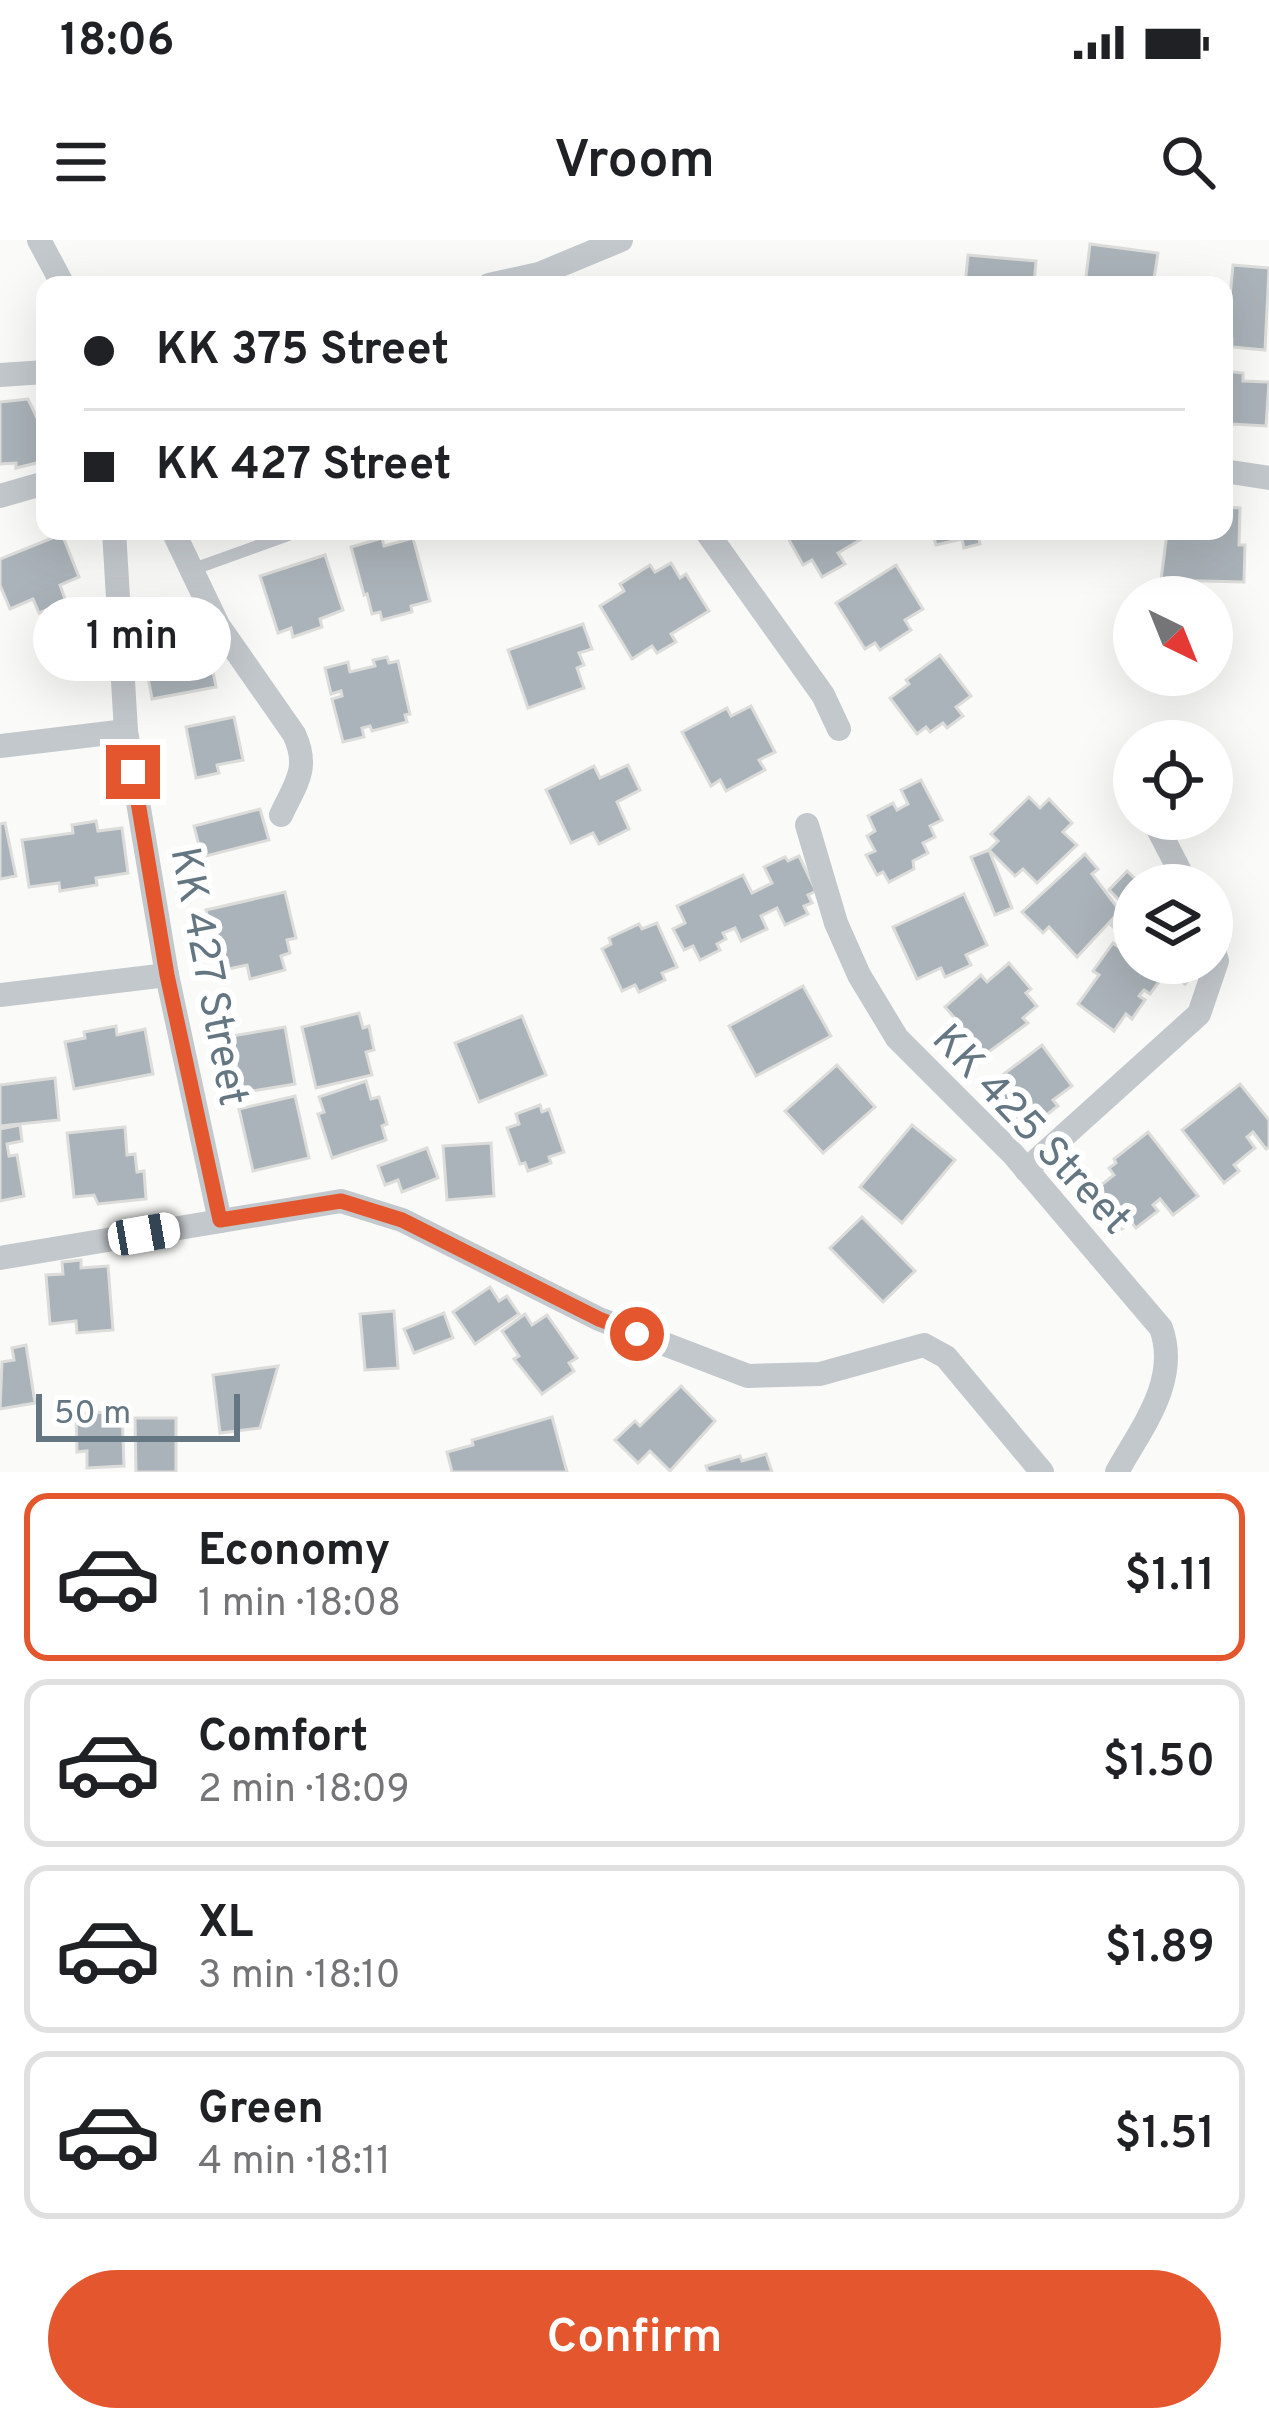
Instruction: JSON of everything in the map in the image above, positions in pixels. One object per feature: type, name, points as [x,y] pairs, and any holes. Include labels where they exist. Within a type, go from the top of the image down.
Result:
[{"type":"street","points":[[39,240],[58,276]]},
{"type":"street","points":[[550,276],[621,240]]},
{"type":"street","points":[[0,375],[36,373]]},
{"type":"street","points":[[1233,472],[1269,478]]},
{"type":"street","points":[[0,496],[36,486]]},
{"type":"street","name":"KK 427 Street","points":[[115,540],[126,731],[167,975],[220,1220]]},
{"type":"street","points":[[177,540],[218,625],[302,752],[302,771],[281,814]]},
{"type":"street","points":[[713,540],[823,694],[839,729]]},
{"type":"street","points":[[0,746],[126,731]]},
{"type":"street","name":"KK 425 Street","points":[[807,825],[836,923],[859,975],[897,1039],[1026,1170],[1161,1328],[1168,1362],[1162,1388],[1117,1472]]},
{"type":"street","points":[[0,995],[167,975]]},
{"type":"street","points":[[1026,1170],[1199,1014],[1209,984]]},
{"type":"street","points":[[0,1258],[341,1201],[402,1220],[599,1319],[748,1376],[820,1374],[924,1345],[946,1357],[1042,1472]]},
{"type":"lane","points":[[190,570],[274,540]]},
{"type":"building","points":[[1090,244],[1158,253],[1154,276],[1086,276]]},
{"type":"building","points":[[968,255],[1036,261],[1035,276],[966,276]]},
{"type":"building","points":[[1233,265],[1269,268],[1265,350],[1233,347]]},
{"type":"building","points":[[1233,372],[1243,373],[1243,381],[1269,382],[1266,426],[1233,424]]},
{"type":"building","points":[[28,399],[36,416],[36,463],[16,468],[16,463],[0,464],[0,402]]},
{"type":"building","points":[[1233,508],[1240,508],[1244,582],[1233,582],[1233,576],[1162,576],[1166,540],[1233,540]]},
{"type":"building","points":[[47,540],[64,540],[79,577],[60,585],[66,602],[39,613],[33,599],[10,609],[0,585],[0,559]]},
{"type":"building","points":[[375,540],[382,540],[384,546],[414,540],[430,601],[411,606],[412,612],[382,620],[380,612],[372,614],[351,547]]},
{"type":"building","points":[[789,540],[860,540],[838,553],[845,564],[822,577],[812,560],[803,565]]},
{"type":"building","points":[[962,540],[979,540],[980,544],[964,548]]},
{"type":"building","points":[[325,555],[343,610],[320,619],[322,627],[293,637],[291,628],[278,633],[260,576]]},
{"type":"building","points":[[671,563],[680,578],[686,574],[709,611],[671,634],[676,642],[657,653],[652,646],[632,659],[600,606],[624,591],[620,584],[650,565],[655,572]]},
{"type":"building","points":[[896,565],[923,609],[905,620],[911,630],[880,650],[875,643],[865,649],[836,603]]},
{"type":"building","points":[[194,617],[200,647],[208,646],[216,687],[152,699],[144,655],[153,653],[148,626]]},
{"type":"building","points":[[583,624],[592,649],[579,653],[584,665],[577,668],[584,688],[528,708],[508,650]]},
{"type":"building","points":[[940,655],[971,696],[956,707],[963,716],[947,728],[943,723],[917,734],[890,698]]},
{"type":"building","points":[[387,657],[389,663],[398,661],[410,714],[405,715],[407,722],[372,731],[370,726],[362,728],[364,737],[343,742],[332,699],[342,696],[341,691],[331,694],[325,668],[348,662],[350,672],[375,666],[373,660]]},
{"type":"building","points":[[751,706],[775,752],[759,760],[765,770],[726,791],[720,780],[711,786],[682,732],[727,708],[731,716]]},
{"type":"building","points":[[234,717],[243,760],[217,765],[219,773],[196,778],[186,727]]},
{"type":"building","points":[[628,765],[640,790],[617,802],[629,829],[599,844],[593,833],[571,843],[546,790],[594,766],[600,778]]},
{"type":"building","points":[[921,780],[942,820],[930,826],[935,837],[923,843],[928,853],[913,861],[914,869],[889,882],[883,872],[877,875],[866,855],[875,851],[867,836],[875,831],[868,816],[893,803],[897,810],[908,804],[901,790]]},
{"type":"building","points":[[1029,797],[1040,808],[1049,799],[1072,823],[1063,832],[1077,845],[1037,883],[1023,869],[1015,876],[989,850],[998,841],[991,834]]},
{"type":"building","points":[[260,809],[269,840],[202,857],[194,826]]},
{"type":"building","points":[[96,821],[98,831],[122,828],[128,873],[96,878],[97,885],[60,891],[59,883],[29,887],[22,840],[73,833],[72,825]]},
{"type":"building","points":[[5,823],[16,876],[0,879],[0,824]]},
{"type":"building","points":[[989,850],[1012,908],[995,915],[971,857]]},
{"type":"building","points":[[1085,854],[1098,869],[1092,874],[1113,902],[1113,918],[1077,957],[1049,927],[1043,933],[1022,912]]},
{"type":"building","points":[[799,856],[816,891],[808,895],[812,903],[804,906],[808,914],[785,925],[777,908],[761,916],[767,929],[741,941],[735,928],[723,933],[726,939],[717,944],[720,950],[700,960],[693,946],[684,950],[673,929],[685,923],[677,906],[743,875],[752,893],[772,883],[764,867]]},
{"type":"building","points":[[285,892],[296,938],[287,940],[290,953],[281,956],[285,970],[250,979],[247,965],[219,971],[206,910]]},
{"type":"building","points":[[964,894],[987,945],[966,955],[971,965],[945,977],[941,968],[917,979],[893,927]]},
{"type":"building","points":[[657,923],[677,967],[662,973],[665,980],[639,992],[635,985],[622,991],[602,949],[611,944],[609,938],[639,924],[642,929]]},
{"type":"building","points":[[1113,943],[1113,984],[1158,984],[1150,994],[1144,990],[1139,996],[1145,1000],[1132,1019],[1126,1014],[1114,1031],[1078,1004],[1099,975],[1093,971]]},
{"type":"building","points":[[1009,963],[1031,989],[1026,993],[1037,1006],[1023,1018],[1028,1023],[986,1054],[945,1007],[981,975],[987,982]]},
{"type":"building","points":[[803,986],[831,1036],[756,1076],[729,1026]]},
{"type":"building","points":[[359,1013],[363,1028],[369,1026],[374,1050],[366,1052],[372,1075],[316,1088],[302,1027]]},
{"type":"building","points":[[522,1016],[546,1075],[479,1102],[455,1043]]},
{"type":"building","points":[[116,1026],[117,1035],[145,1029],[153,1074],[74,1089],[65,1042],[85,1038],[84,1032]]},
{"type":"building","points":[[285,1027],[295,1084],[241,1093],[232,1036]]},
{"type":"building","points":[[1042,1045],[1072,1086],[1053,1100],[1058,1106],[1044,1117],[1039,1110],[1021,1123],[992,1083]]},
{"type":"building","points":[[837,1065],[875,1107],[823,1153],[785,1111]]},
{"type":"building","points":[[55,1078],[59,1120],[0,1126],[0,1085]]},
{"type":"building","points":[[366,1081],[371,1099],[379,1097],[386,1140],[332,1158],[318,1114],[324,1112],[319,1097]]},
{"type":"building","points":[[1240,1084],[1269,1120],[1269,1147],[1253,1132],[1247,1137],[1255,1148],[1234,1165],[1239,1171],[1224,1183],[1182,1130]]},
{"type":"building","points":[[295,1096],[309,1158],[253,1171],[239,1109]]},
{"type":"building","points":[[540,1105],[542,1112],[549,1109],[564,1152],[549,1157],[551,1163],[528,1171],[525,1163],[520,1164],[507,1128],[519,1124],[516,1114]]},
{"type":"building","points":[[20,1125],[22,1141],[7,1144],[9,1156],[17,1155],[24,1196],[0,1201],[0,1129]]},
{"type":"building","points":[[912,1125],[955,1160],[902,1223],[860,1187]]},
{"type":"building","points":[[125,1127],[127,1155],[135,1154],[137,1172],[144,1171],[146,1199],[98,1204],[94,1195],[74,1197],[67,1133]]},
{"type":"building","points":[[1148,1132],[1198,1196],[1173,1215],[1160,1199],[1153,1205],[1158,1211],[1136,1228],[1131,1222],[1119,1231],[1090,1194],[1114,1175],[1109,1168],[1116,1163],[1114,1159]]},
{"type":"building","points":[[491,1143],[494,1196],[447,1200],[443,1146]]},
{"type":"building","points":[[427,1148],[438,1178],[402,1192],[398,1180],[385,1185],[378,1166]]},
{"type":"building","points":[[862,1217],[915,1271],[883,1302],[830,1248]]},
{"type":"building","points":[[81,1260],[81,1268],[108,1266],[113,1330],[77,1333],[76,1321],[50,1324],[46,1275],[63,1274],[62,1262]]},
{"type":"building","points":[[490,1287],[499,1301],[507,1296],[519,1314],[475,1344],[453,1312]]},
{"type":"building","points":[[394,1311],[398,1368],[365,1370],[360,1314]]},
{"type":"building","points":[[444,1313],[453,1338],[414,1353],[404,1329]]},
{"type":"building","points":[[525,1314],[532,1325],[547,1315],[577,1358],[569,1363],[574,1371],[542,1394],[514,1359],[519,1356],[502,1331]]},
{"type":"building","points":[[26,1345],[35,1403],[0,1409],[2,1362],[14,1360],[12,1348]]},
{"type":"building","points":[[278,1366],[260,1428],[220,1433],[213,1375]]},
{"type":"building","points":[[681,1386],[715,1421],[670,1471],[650,1451],[638,1463],[615,1440],[635,1421],[640,1426]]},
{"type":"building","points":[[122,1411],[124,1466],[87,1468],[87,1451],[77,1452],[76,1414]]},
{"type":"building","points":[[552,1417],[567,1472],[452,1472],[447,1452]]},
{"type":"building","points":[[135,1418],[176,1418],[176,1472],[136,1472]]},
{"type":"building","points":[[766,1454],[772,1472],[708,1472],[706,1466],[740,1456],[742,1461]]},
{"type":"route","points":[[133,772],[167,975],[220,1220],[341,1201],[402,1220],[637,1334]]}]
